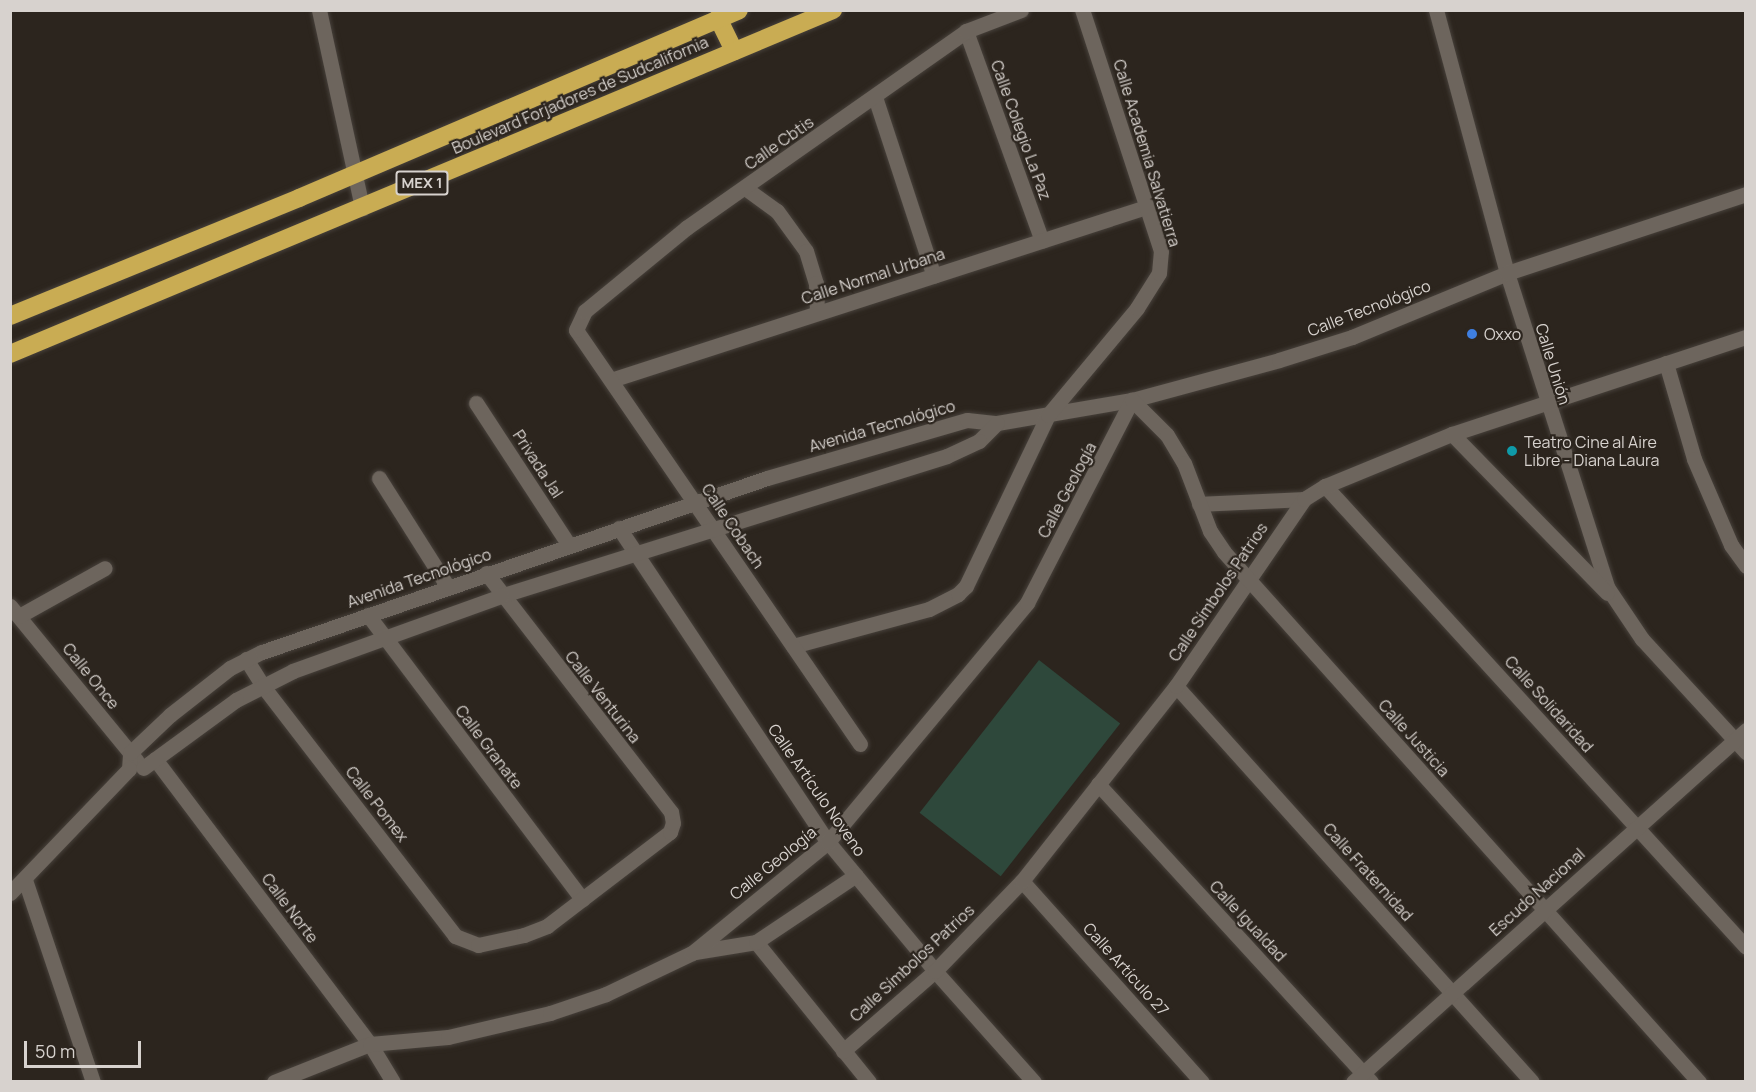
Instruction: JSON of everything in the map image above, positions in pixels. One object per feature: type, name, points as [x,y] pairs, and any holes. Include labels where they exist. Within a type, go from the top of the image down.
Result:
[{"type":"highway","name":"Boulevard Forjadores de Sudcalifornia","points":[[10,316],[354,174],[738,10]]},
{"type":"highway","name":"Boulevard Forjadores de Sudcalifornia","points":[[10,354],[833,10]]},
{"type":"highway","points":[[718,18],[734,51]]},
{"type":"street","points":[[319,10],[362,208]]},
{"type":"street","name":"Calle Cbtis","points":[[576,330],[585,311],[686,228],[966,31],[1021,10]]},
{"type":"street","name":"Calle Academia Salvatierra","points":[[793,646],[929,609],[958,594],[1011,495],[1048,415],[1154,285],[1159,273],[1161,251],[1082,10]]},
{"type":"street","name":"Calle Unión","points":[[1436,10],[1507,273],[1597,559],[1615,602],[1642,639],[1740,735],[1746,752]]},
{"type":"street","name":"Calle Colegio La Paz","points":[[966,31],[1042,241]]},
{"type":"street","points":[[875,97],[934,276]]},
{"type":"street","points":[[745,188],[777,212],[806,251],[816,283],[817,313]]},
{"type":"street","name":"Calle Tecnológico","points":[[997,423],[1132,400],[1352,337],[1507,273],[1746,194]]},
{"type":"street","name":"Calle Normal Urbana","points":[[611,380],[1146,207]]},
{"type":"street","name":"Calle Cobach","points":[[576,330],[860,744]]},
{"type":"street","name":"Calle Símbolos Patrios","points":[[843,1051],[935,970],[1022,881],[1176,686],[1304,500],[1325,486],[1452,434],[1746,337]]},
{"type":"street","points":[[1666,363],[1694,459],[1727,536],[1746,566]]},
{"type":"street","name":"Calle Justicia","points":[[1132,400],[1167,435],[1184,463],[1210,531],[1249,582],[1699,1082]]},
{"type":"street","name":"Calle Geología","points":[[274,1082],[370,1044],[448,1037],[550,1013],[606,994],[692,952],[828,842],[1027,603],[1132,400]]},
{"type":"street","name":"Privada Jal","points":[[476,403],[569,545]]},
{"type":"street","name":"Avenida Tecnológico","points":[[10,893],[26,880],[139,762],[204,686],[246,659],[694,502],[939,427],[967,420],[997,423]]},
{"type":"street","name":"Avenida Tecnológico","points":[[139,762],[262,685],[383,638],[501,596],[712,527],[946,456],[979,441],[997,423]]},
{"type":"street","points":[[1452,434],[1615,602]]},
{"type":"street","points":[[379,478],[448,587]]},
{"type":"street","name":"Calle Solidaridad","points":[[1325,486],[1746,947]]},
{"type":"street","points":[[1199,504],[1304,500]]},
{"type":"street","name":"Calle Artículo Noveno","points":[[619,528],[828,842],[935,970],[1034,1082]]},
{"type":"street","points":[[15,611],[105,568]]},
{"type":"street","name":"Calle Venturina","points":[[486,573],[501,596],[670,812],[673,823],[670,832],[582,899]]},
{"type":"street","name":"Calle Once","points":[[15,611],[139,762]]},
{"type":"street","name":"Calle Granate","points":[[368,615],[383,638],[582,899]]},
{"type":"street","name":"Calle Pomex","points":[[246,659],[262,685],[455,936],[478,945],[524,935],[547,926],[582,899]]},
{"type":"street","name":"Calle Fraternidad","points":[[1176,686],[1532,1082]]},
{"type":"street","name":"Escudo Nacional","points":[[1362,1078],[1452,992],[1740,735]]},
{"type":"street","name":"Calle Norte","points":[[139,762],[370,1044],[393,1082]]},
{"type":"street","name":"Calle Igualdad","points":[[1098,784],[1362,1078]]},
{"type":"street","points":[[692,952],[756,942],[856,875]]},
{"type":"street","points":[[26,880],[93,1082]]},
{"type":"street","name":"Calle Artículo 27","points":[[1022,881],[1203,1082]]},
{"type":"street","points":[[756,942],[869,1082]]},
{"type":"green space","points":[[1039,660],[1120,723],[1001,876],[920,813]]},
{"type":"place","name":"Oxxo","points":[[1472,334]]},
{"type":"place","name":"Teatro Cine al Aire Libre - Diana Laura","points":[[1512,451]]}]
